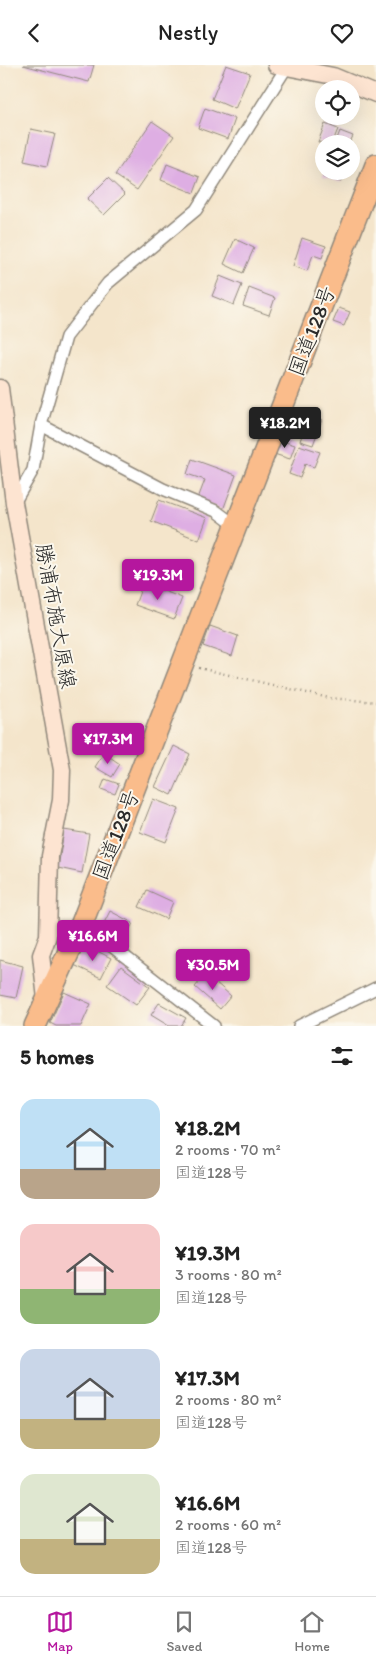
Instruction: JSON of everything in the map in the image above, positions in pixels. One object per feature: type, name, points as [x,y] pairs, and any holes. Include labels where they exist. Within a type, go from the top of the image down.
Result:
[{"type":"highway","name":"国道128号","points":[[34,1026],[82,923],[376,165]]},
{"type":"main road","points":[[283,66],[333,77],[376,94]]},
{"type":"main road","name":"勝浦布施大原線","points":[[0,388],[3,432],[14,503],[62,770],[61,800],[50,856],[48,936],[40,955],[46,999]]},
{"type":"street","points":[[14,503],[33,470],[41,425],[66,337],[108,283],[196,210],[283,66]]},
{"type":"street","points":[[41,425],[163,489],[216,511],[236,526]]},
{"type":"street","points":[[82,923],[214,1026]]},
{"type":"street","points":[[299,1026],[374,993]]},
{"type":"path","points":[[183,664],[329,699],[376,702]]},
{"type":"building","points":[[23,65],[94,65],[89,82]]},
{"type":"building","points":[[226,65],[250,73],[235,109],[212,99]]},
{"type":"building","points":[[205,108],[235,119],[228,139],[198,128]]},
{"type":"building","points":[[152,121],[174,136],[137,190],[115,175]]},
{"type":"building","points":[[325,125],[338,129],[336,135],[321,135]]},
{"type":"building","points":[[31,129],[55,134],[47,166],[24,161]]},
{"type":"building","points":[[340,131],[350,135],[338,135]]},
{"type":"building","points":[[167,164],[200,177],[194,193],[161,180]]},
{"type":"building","points":[[108,178],[125,194],[104,215],[87,199]]},
{"type":"building","points":[[302,238],[326,246],[322,258],[313,255],[307,271],[293,266]]},
{"type":"building","points":[[235,239],[254,248],[243,273],[224,264]]},
{"type":"building","points":[[220,276],[242,285],[234,305],[212,296]]},
{"type":"building","points":[[249,288],[275,298],[269,315],[243,306]]},
{"type":"building","points":[[339,308],[350,312],[344,326],[333,322]]},
{"type":"building","points":[[309,415],[322,420],[313,445],[300,441]]},
{"type":"building","points":[[279,440],[295,445],[290,459],[274,454]]},
{"type":"building","points":[[299,445],[320,452],[314,467],[305,464],[300,478],[289,474]]},
{"type":"building","points":[[192,459],[236,475],[223,510],[197,501],[205,480],[187,474]]},
{"type":"building","points":[[159,500],[207,518],[199,540],[151,521]]},
{"type":"building","points":[[143,583],[182,598],[174,619],[135,605]]},
{"type":"building","points":[[210,626],[238,636],[232,656],[203,646]]},
{"type":"building","points":[[174,746],[190,754],[172,795],[155,787]]},
{"type":"building","points":[[104,753],[120,764],[112,777],[95,767]]},
{"type":"building","points":[[105,779],[119,784],[115,794],[101,789]]},
{"type":"building","points":[[153,799],[179,809],[166,842],[140,832]]},
{"type":"building","points":[[64,830],[89,834],[82,873],[58,868]]},
{"type":"building","points":[[147,890],[173,902],[166,919],[139,907]]},
{"type":"building","points":[[110,911],[133,923],[122,944],[99,933]]},
{"type":"building","points":[[85,945],[111,958],[101,978],[74,965]]},
{"type":"building","points":[[0,960],[23,966],[16,998],[0,995]]},
{"type":"building","points":[[121,966],[150,987],[136,1005],[107,985]]},
{"type":"building","points":[[206,974],[231,996],[220,1009],[195,987]]},
{"type":"building","points":[[64,992],[91,1004],[81,1026],[56,1026],[50,1023]]},
{"type":"building","points":[[159,1003],[186,1018],[181,1026],[169,1026],[151,1015]]}]
